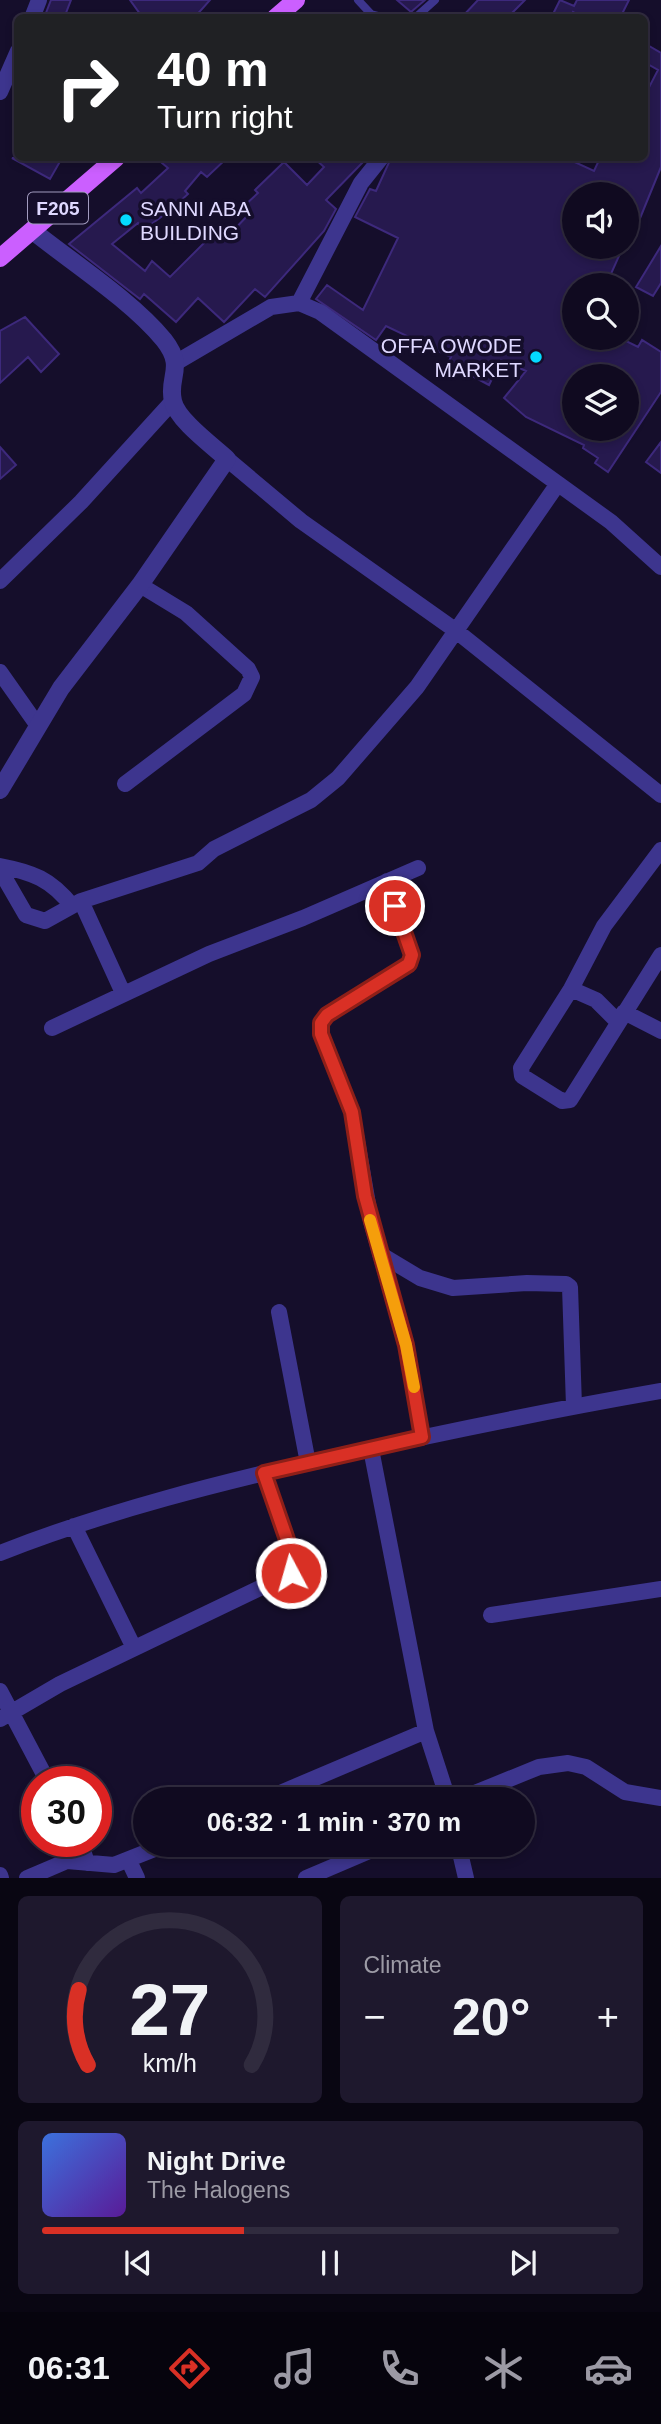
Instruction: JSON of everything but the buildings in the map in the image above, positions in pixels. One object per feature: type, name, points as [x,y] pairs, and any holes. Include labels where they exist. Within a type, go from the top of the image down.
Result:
[{"type":"main road","points":[[280,14],[296,0]]},
{"type":"main road","name":"F205","points":[[0,258],[113,161]]},
{"type":"street","points":[[0,92],[14,60]]},
{"type":"street","points":[[299,303],[361,183],[379,161]]},
{"type":"street","points":[[33,231],[141,317],[165,341],[177,362],[173,401],[181,415],[227,459],[301,521],[455,630],[661,794]]},
{"type":"street","points":[[177,362],[271,307],[299,303],[320,312],[611,522],[661,567]]},
{"type":"street","points":[[0,581],[81,502],[173,401]]},
{"type":"street","points":[[0,790],[61,688],[140,584],[227,459]]},
{"type":"street","points":[[123,993],[76,903],[57,887],[17,868],[0,868],[26,915],[45,920],[76,903],[198,863],[214,849],[312,800],[338,778],[390,720],[557,485]]},
{"type":"street","points":[[125,784],[244,695],[252,677],[230,652],[186,613],[140,584]]},
{"type":"street","points":[[0,672],[38,726]]},
{"type":"street","points":[[661,850],[604,926],[571,989],[521,1068],[522,1076],[562,1101],[570,1100],[661,955]]},
{"type":"street","points":[[52,1028],[123,993],[418,868]]},
{"type":"street","points":[[387,881],[412,955],[409,964],[327,1015],[321,1023],[321,1034],[352,1112],[360,1170],[406,1345],[422,1437]]},
{"type":"street","points":[[571,989],[596,1000],[621,1016],[661,1031]]},
{"type":"street","points":[[380,1254],[420,1278],[453,1289],[527,1283],[570,1287],[574,1406]]},
{"type":"street","points":[[279,1312],[308,1463]]},
{"type":"street","points":[[0,1553],[139,1504],[264,1473],[422,1437],[661,1391]]},
{"type":"street","points":[[370,1449],[426,1731],[444,1787]]},
{"type":"street","points":[[6,1716],[134,1648],[291,1573],[293,1557],[264,1473]]},
{"type":"street","points":[[75,1527],[134,1648]]},
{"type":"street","points":[[491,1615],[661,1589]]},
{"type":"street","points":[[0,1691],[6,1716],[38,1766]]},
{"type":"street","points":[[294,1787],[426,1731]]},
{"type":"street","points":[[489,1787],[538,1767],[568,1763],[586,1767],[625,1792],[661,1798]]},
{"type":"street","points":[[85,1857],[87,1863]]},
{"type":"street","points":[[27,1878],[67,1861],[114,1864],[137,1857]]},
{"type":"street","points":[[306,1878],[355,1857]]},
{"type":"street","points":[[461,1857],[466,1878]]},
{"type":"street","points":[[128,1861],[137,1878]]},
{"type":"lane","points":[[358,0],[371,14]]},
{"type":"lane","points":[[419,14],[435,0]]},
{"type":"slow traffic","points":[[370,1220],[406,1345],[414,1387]]},
{"type":"place","name":"SANNI ABA BUILDING","points":[[126,220]]},
{"type":"place","name":"OFFA OWODE MARKET","points":[[536,357]]},
{"type":"route","points":[[291,1573],[293,1557],[264,1473],[422,1437],[406,1345],[365,1196],[352,1112],[321,1034],[321,1023],[327,1015],[402,971],[409,964],[412,955],[395,906]]}]
